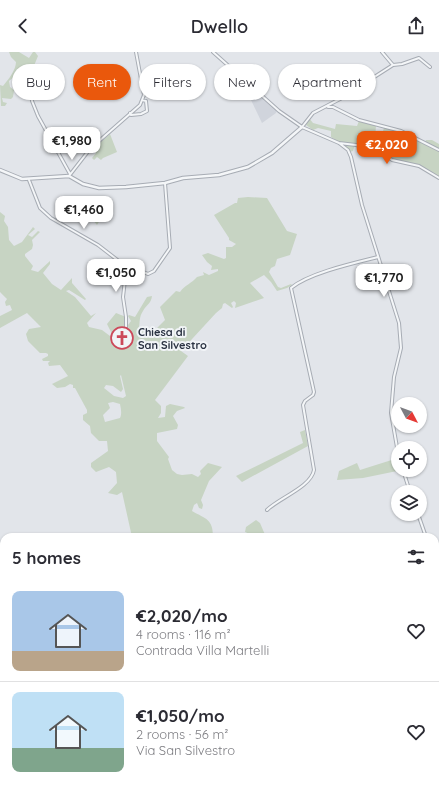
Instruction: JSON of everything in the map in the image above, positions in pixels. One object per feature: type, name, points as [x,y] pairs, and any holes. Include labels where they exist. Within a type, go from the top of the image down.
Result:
[{"type":"street","points":[[136,52],[139,68]]},
{"type":"street","points":[[213,52],[279,111],[302,127],[339,143],[348,150],[362,205],[399,323],[401,348],[394,377],[391,413],[396,441]]},
{"type":"street","points":[[382,52],[393,65]]},
{"type":"street","points":[[32,100],[38,116],[70,175],[83,184],[98,188],[126,188],[165,183],[183,178],[219,174],[248,167],[272,153],[302,127],[313,113],[327,107],[393,65],[402,64],[419,58],[430,67]]},
{"type":"street","points":[[0,170],[22,179],[29,180],[70,175],[90,149],[140,105],[142,100],[146,101],[147,111],[141,114],[130,114]]},
{"type":"street","points":[[327,107],[334,107],[359,120],[401,131],[439,150]]},
{"type":"street","points":[[339,143],[356,145],[381,152],[392,160],[419,166],[439,178]]},
{"type":"street","points":[[29,180],[39,206],[44,212],[64,227],[98,245],[123,264],[151,274],[154,272],[170,248],[165,183]]},
{"type":"street","points":[[267,510],[307,482],[313,476],[314,470],[303,405],[314,392],[291,288],[296,284],[331,270],[378,257]]},
{"type":"street","points":[[123,264],[125,280],[123,297],[126,341]]},
{"type":"street","points":[[420,521],[425,533]]},
{"type":"shaded area","points":[[251,100],[266,100],[277,110],[276,113],[262,123]]},
{"type":"green space","points":[[9,52],[19,52],[29,58],[33,52],[35,52],[38,56],[35,64],[16,64]]},
{"type":"green space","points":[[12,74],[12,79],[9,81],[10,87],[12,88],[12,98],[2,98],[3,102],[7,103],[5,106],[1,106],[0,85],[3,86]]},
{"type":"green space","points":[[309,118],[313,123],[335,129],[336,124],[357,126],[359,121],[376,125],[375,141],[381,137],[384,128],[402,132],[425,143],[426,140],[432,140],[439,144],[439,178],[418,165],[395,160],[381,152],[355,144],[353,151],[350,152],[346,147],[331,137],[331,131],[318,128],[313,130],[306,125]]},
{"type":"green space","points":[[110,134],[117,152],[101,160],[97,157],[94,160],[92,158],[96,153],[92,149]]},
{"type":"green space","points":[[238,198],[267,198],[287,231],[297,234],[290,255],[277,259],[275,266],[271,268],[269,272],[278,287],[281,288],[291,284],[292,285],[277,291],[264,275],[250,283],[264,298],[235,308],[236,303],[234,301],[231,303],[232,308],[225,303],[223,304],[222,308],[181,351],[188,356],[155,400],[161,406],[161,413],[158,418],[165,417],[166,406],[170,404],[185,408],[177,411],[173,416],[178,425],[177,429],[157,433],[157,441],[169,457],[168,459],[172,470],[177,474],[192,474],[198,477],[201,474],[200,471],[208,463],[222,467],[209,481],[201,500],[203,505],[202,509],[199,508],[197,503],[194,505],[192,511],[208,520],[212,526],[213,533],[131,533],[122,492],[117,495],[108,493],[117,483],[116,472],[109,467],[96,472],[91,467],[91,463],[108,451],[107,441],[99,441],[91,433],[90,426],[83,420],[83,415],[87,413],[87,410],[75,388],[73,388],[73,385],[70,384],[65,387],[57,388],[52,384],[68,376],[60,365],[49,366],[48,363],[50,361],[43,361],[42,359],[48,356],[48,354],[40,353],[28,341],[26,334],[29,329],[41,327],[27,313],[0,328],[0,316],[12,310],[10,305],[6,306],[5,302],[7,299],[0,292],[0,212],[5,216],[4,221],[8,227],[9,240],[14,246],[22,242],[33,227],[35,229],[28,235],[32,237],[38,231],[40,232],[32,240],[32,249],[25,254],[33,266],[31,270],[38,272],[50,261],[50,264],[43,273],[52,284],[61,290],[72,278],[72,283],[86,299],[85,300],[69,290],[66,291],[75,297],[91,316],[96,313],[87,323],[89,327],[102,330],[110,336],[112,334],[107,324],[116,313],[126,317],[125,338],[117,335],[117,337],[119,337],[119,341],[126,343],[129,334],[128,325],[131,321],[128,316],[135,317],[147,297],[152,296],[151,301],[141,315],[139,328],[145,332],[145,335],[152,333],[165,320],[160,307],[176,291],[180,292],[197,277],[204,275],[203,272],[209,275],[218,271],[218,269],[211,270],[212,266],[202,255],[208,253],[224,259],[226,258],[226,247],[232,247],[236,244],[229,240],[214,215],[237,203]],"holes":[[[121,375],[126,396],[123,398],[114,396],[104,388],[106,385],[113,386],[121,392],[123,389]],[[113,402],[120,404],[120,418],[105,422],[103,415],[110,408],[108,403]]]},
{"type":"green space","points":[[105,202],[109,205],[97,225],[90,216],[95,209],[99,212]]},
{"type":"green space","points":[[305,430],[308,446],[242,482],[236,476],[303,443],[300,432]]},
{"type":"green space","points":[[391,460],[391,472],[363,478],[337,480],[339,471],[357,463],[360,470]]},
{"type":"green space","points":[[256,520],[260,523],[264,533],[248,533],[245,532],[246,527]]},
{"type":"place","name":"Chiesa di San Silvestro","points":[[122,338]]}]
